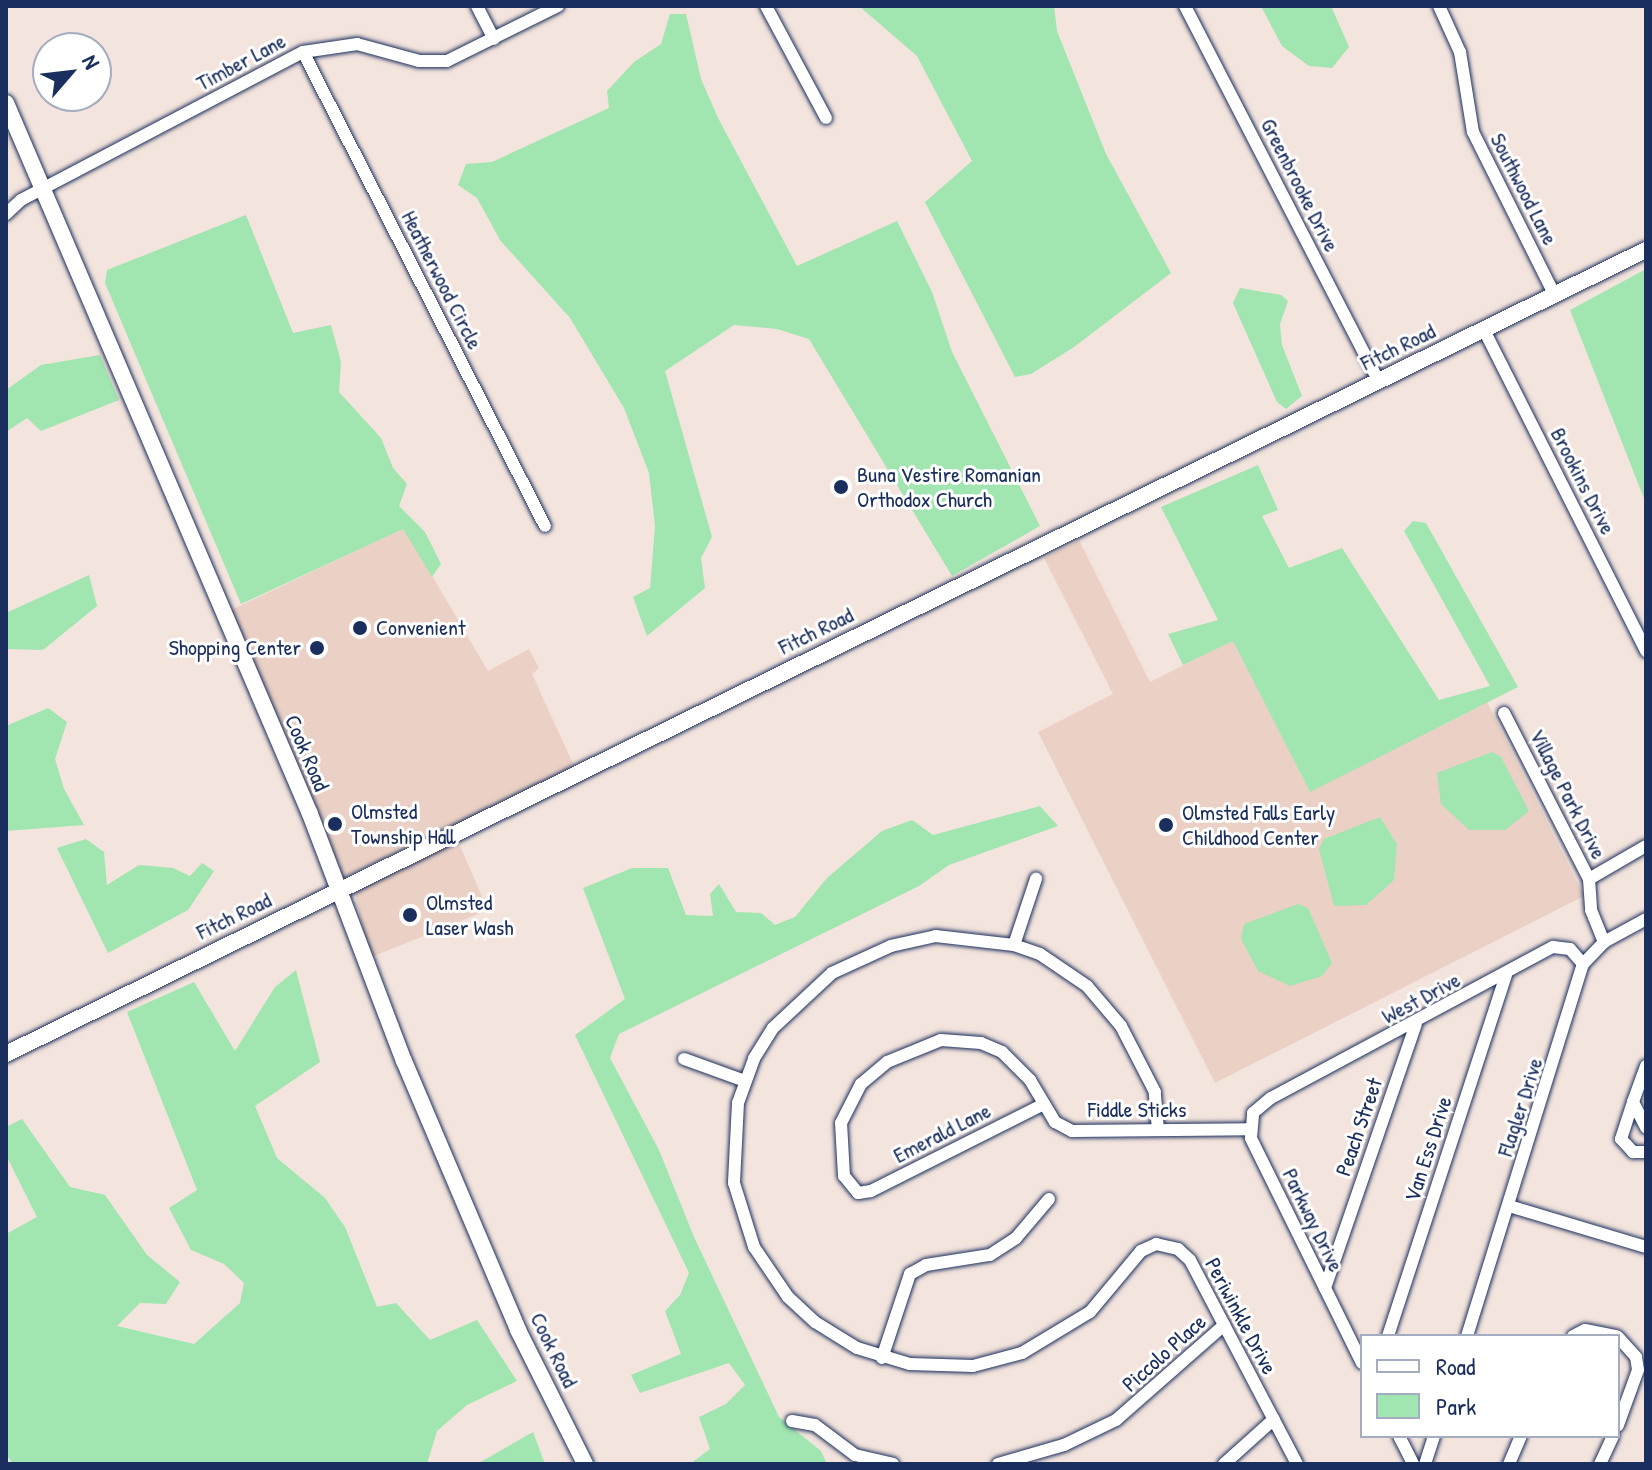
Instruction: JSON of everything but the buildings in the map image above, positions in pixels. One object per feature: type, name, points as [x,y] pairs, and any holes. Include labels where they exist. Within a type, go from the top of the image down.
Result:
[{"type":"street","points":[[477,6],[494,39]]},
{"type":"street","name":"Timber Lane","points":[[6,214],[44,189],[303,52],[357,44],[419,61],[447,61],[558,6]]},
{"type":"street","points":[[766,6],[826,118]]},
{"type":"street","name":"Greenbrooke Drive","points":[[1185,6],[1379,382]]},
{"type":"street","name":"Southwood Lane","points":[[1439,6],[1460,52],[1473,132],[1555,296]]},
{"type":"street","name":"Heatherwood Circle","points":[[303,52],[545,526]]},
{"type":"street","name":"Cook Road","points":[[6,103],[340,888],[404,1061],[511,1314],[585,1464]]},
{"type":"street","name":"Fitch Road","points":[[6,1054],[1646,250]]},
{"type":"street","name":"Brookins Drive","points":[[1484,330],[1646,651]]},
{"type":"street","name":"Village Park Drive","points":[[1504,713],[1589,879],[1591,910],[1604,942]]},
{"type":"street","points":[[1589,879],[1646,846]]},
{"type":"street","points":[[1014,945],[1036,879]]},
{"type":"street","name":"Flagler Drive","points":[[1468,1334],[1583,964],[1604,942],[1646,919]]},
{"type":"street","name":"Periwinkle Drive","points":[[1158,1130],[1155,1092],[1103,1003],[1065,969],[1014,945],[936,936],[864,956],[800,998],[773,1028],[745,1081],[734,1127],[733,1166],[740,1210],[754,1247],[801,1311],[831,1333],[882,1358],[954,1367],[1022,1353],[1076,1324],[1108,1294],[1137,1254],[1156,1244],[1186,1256],[1297,1464]]},
{"type":"street","name":"West Drive","points":[[1251,1129],[1253,1113],[1271,1098],[1562,945],[1583,964]]},
{"type":"street","name":"Van Ess Drive","points":[[1389,1334],[1506,975]]},
{"type":"street","name":"Peach Street","points":[[1325,1288],[1416,1024]]},
{"type":"street","name":"Fiddle Sticks","points":[[858,1193],[842,1168],[841,1123],[869,1076],[910,1050],[941,1040],[981,1043],[1015,1062],[1055,1122],[1072,1131],[1251,1129]]},
{"type":"street","points":[[684,1059],[745,1081]]},
{"type":"street","points":[[1646,1066],[1621,1139],[1633,1152],[1646,1152]]},
{"type":"street","points":[[1633,1102],[1646,1128]]},
{"type":"street","name":"Emerald Lane","points":[[858,1193],[1044,1104]]},
{"type":"street","name":"Parkway Drive","points":[[1251,1129],[1360,1359]]},
{"type":"street","points":[[882,1358],[910,1274],[926,1265],[990,1255],[1016,1238],[1049,1199]]},
{"type":"street","points":[[1509,1206],[1646,1247]]},
{"type":"street","name":"Piccolo Place","points":[[998,1464],[1039,1460],[1128,1412],[1224,1325]]},
{"type":"street","points":[[1577,1334],[1585,1330],[1606,1334]]},
{"type":"street","points":[[1620,1340],[1636,1357],[1638,1370],[1620,1420]]},
{"type":"street","points":[[1224,1464],[1274,1419]]},
{"type":"street","points":[[792,1421],[815,1425],[855,1455],[893,1464]]},
{"type":"street","points":[[1400,1438],[1413,1464]]},
{"type":"street","points":[[1425,1464],[1433,1438]]},
{"type":"street","points":[[1509,1464],[1520,1438]]},
{"type":"street","points":[[1600,1464],[1612,1438]]},
{"type":"shaded area","points":[[404,528],[488,671],[529,649],[539,668],[532,674],[575,768],[342,878],[227,612]]},
{"type":"shaded area","points":[[1079,540],[1150,682],[1233,640],[1310,791],[1487,702],[1584,896],[1215,1083],[1038,732],[1113,694],[1044,558]]},
{"type":"shaded area","points":[[457,839],[488,910],[369,958],[355,893],[366,881]]},
{"type":"green space","points":[[859,6],[1054,6],[1057,31],[1106,154],[1171,273],[1074,347],[1031,374],[1015,377],[925,202],[972,161],[917,56]]},
{"type":"green space","points":[[1261,6],[1331,6],[1349,47],[1332,68],[1309,66],[1282,46]]},
{"type":"green space","points":[[670,14],[686,14],[701,79],[718,118],[797,266],[897,221],[932,292],[952,352],[1040,526],[952,576],[809,339],[777,329],[734,325],[665,371],[712,537],[701,558],[705,588],[647,636],[633,597],[650,588],[655,526],[649,473],[624,408],[570,318],[500,240],[477,198],[458,185],[466,164],[492,162],[609,108],[607,91],[634,62],[661,44]]},
{"type":"green space","points":[[246,215],[293,333],[331,325],[341,362],[339,392],[381,438],[393,468],[407,484],[399,506],[425,532],[441,564],[432,577],[403,529],[241,604],[105,283],[107,270]]},
{"type":"green space","points":[[1646,269],[1646,500],[1645,501],[1570,310]]},
{"type":"green space","points":[[1240,288],[1281,295],[1288,301],[1280,324],[1282,345],[1302,396],[1286,409],[1277,402],[1233,303]]},
{"type":"green space","points":[[100,355],[119,400],[41,431],[27,418],[6,432],[6,390],[41,365]]},
{"type":"green space","points":[[1258,465],[1278,510],[1262,516],[1289,568],[1342,548],[1439,700],[1490,686],[1404,531],[1413,521],[1426,523],[1518,687],[1310,792],[1233,641],[1183,665],[1168,634],[1218,620],[1161,507]]},
{"type":"green space","points":[[89,575],[97,606],[43,650],[6,649],[6,613]]},
{"type":"green space","points":[[48,708],[67,722],[55,759],[64,789],[84,825],[6,831],[6,726]]},
{"type":"green space","points":[[1492,752],[1501,757],[1529,811],[1505,830],[1469,830],[1441,804],[1437,773]]},
{"type":"green space","points":[[1040,806],[1058,826],[949,865],[919,886],[619,1034],[610,1058],[659,1150],[694,1237],[779,1417],[821,1451],[827,1464],[690,1464],[710,1449],[699,1417],[726,1404],[745,1385],[729,1363],[640,1393],[631,1375],[681,1354],[665,1311],[680,1295],[689,1273],[575,1035],[625,999],[583,888],[632,868],[668,868],[686,915],[713,916],[710,894],[719,884],[736,912],[761,913],[775,925],[795,917],[827,878],[882,831],[912,820],[933,835]]},
{"type":"green space","points":[[1380,817],[1397,844],[1394,880],[1366,905],[1334,906],[1319,849],[1324,839]]},
{"type":"green space","points":[[86,839],[104,852],[107,885],[139,865],[173,868],[190,876],[202,863],[214,871],[188,910],[108,953],[57,848]]},
{"type":"green space","points":[[1298,904],[1308,908],[1332,963],[1322,976],[1290,986],[1258,971],[1241,939],[1244,924]]},
{"type":"green space","points":[[296,970],[320,1062],[255,1106],[277,1158],[325,1198],[345,1227],[377,1307],[396,1303],[430,1340],[477,1320],[517,1381],[467,1405],[437,1431],[427,1464],[13,1464],[6,1454],[6,1234],[37,1217],[6,1155],[6,1127],[22,1119],[70,1187],[105,1195],[147,1255],[180,1282],[166,1304],[140,1303],[117,1326],[194,1344],[240,1303],[244,1283],[224,1264],[191,1250],[169,1208],[197,1190],[127,1012],[194,982],[235,1051],[275,987]]},
{"type":"green space","points":[[533,1432],[545,1464],[477,1464]]},
{"type":"place","name":"Buna Vestire Romanian Orthodox Church","points":[[841,487]]},
{"type":"place","name":"Convenient","points":[[360,628]]},
{"type":"place","name":"Shopping Center","points":[[317,648]]},
{"type":"place","name":"Olmsted Township Hall","points":[[335,824]]},
{"type":"place","name":"Olmsted Falls Early Childhood Center","points":[[1166,825]]},
{"type":"place","name":"Olmsted Laser Wash","points":[[410,915]]}]
